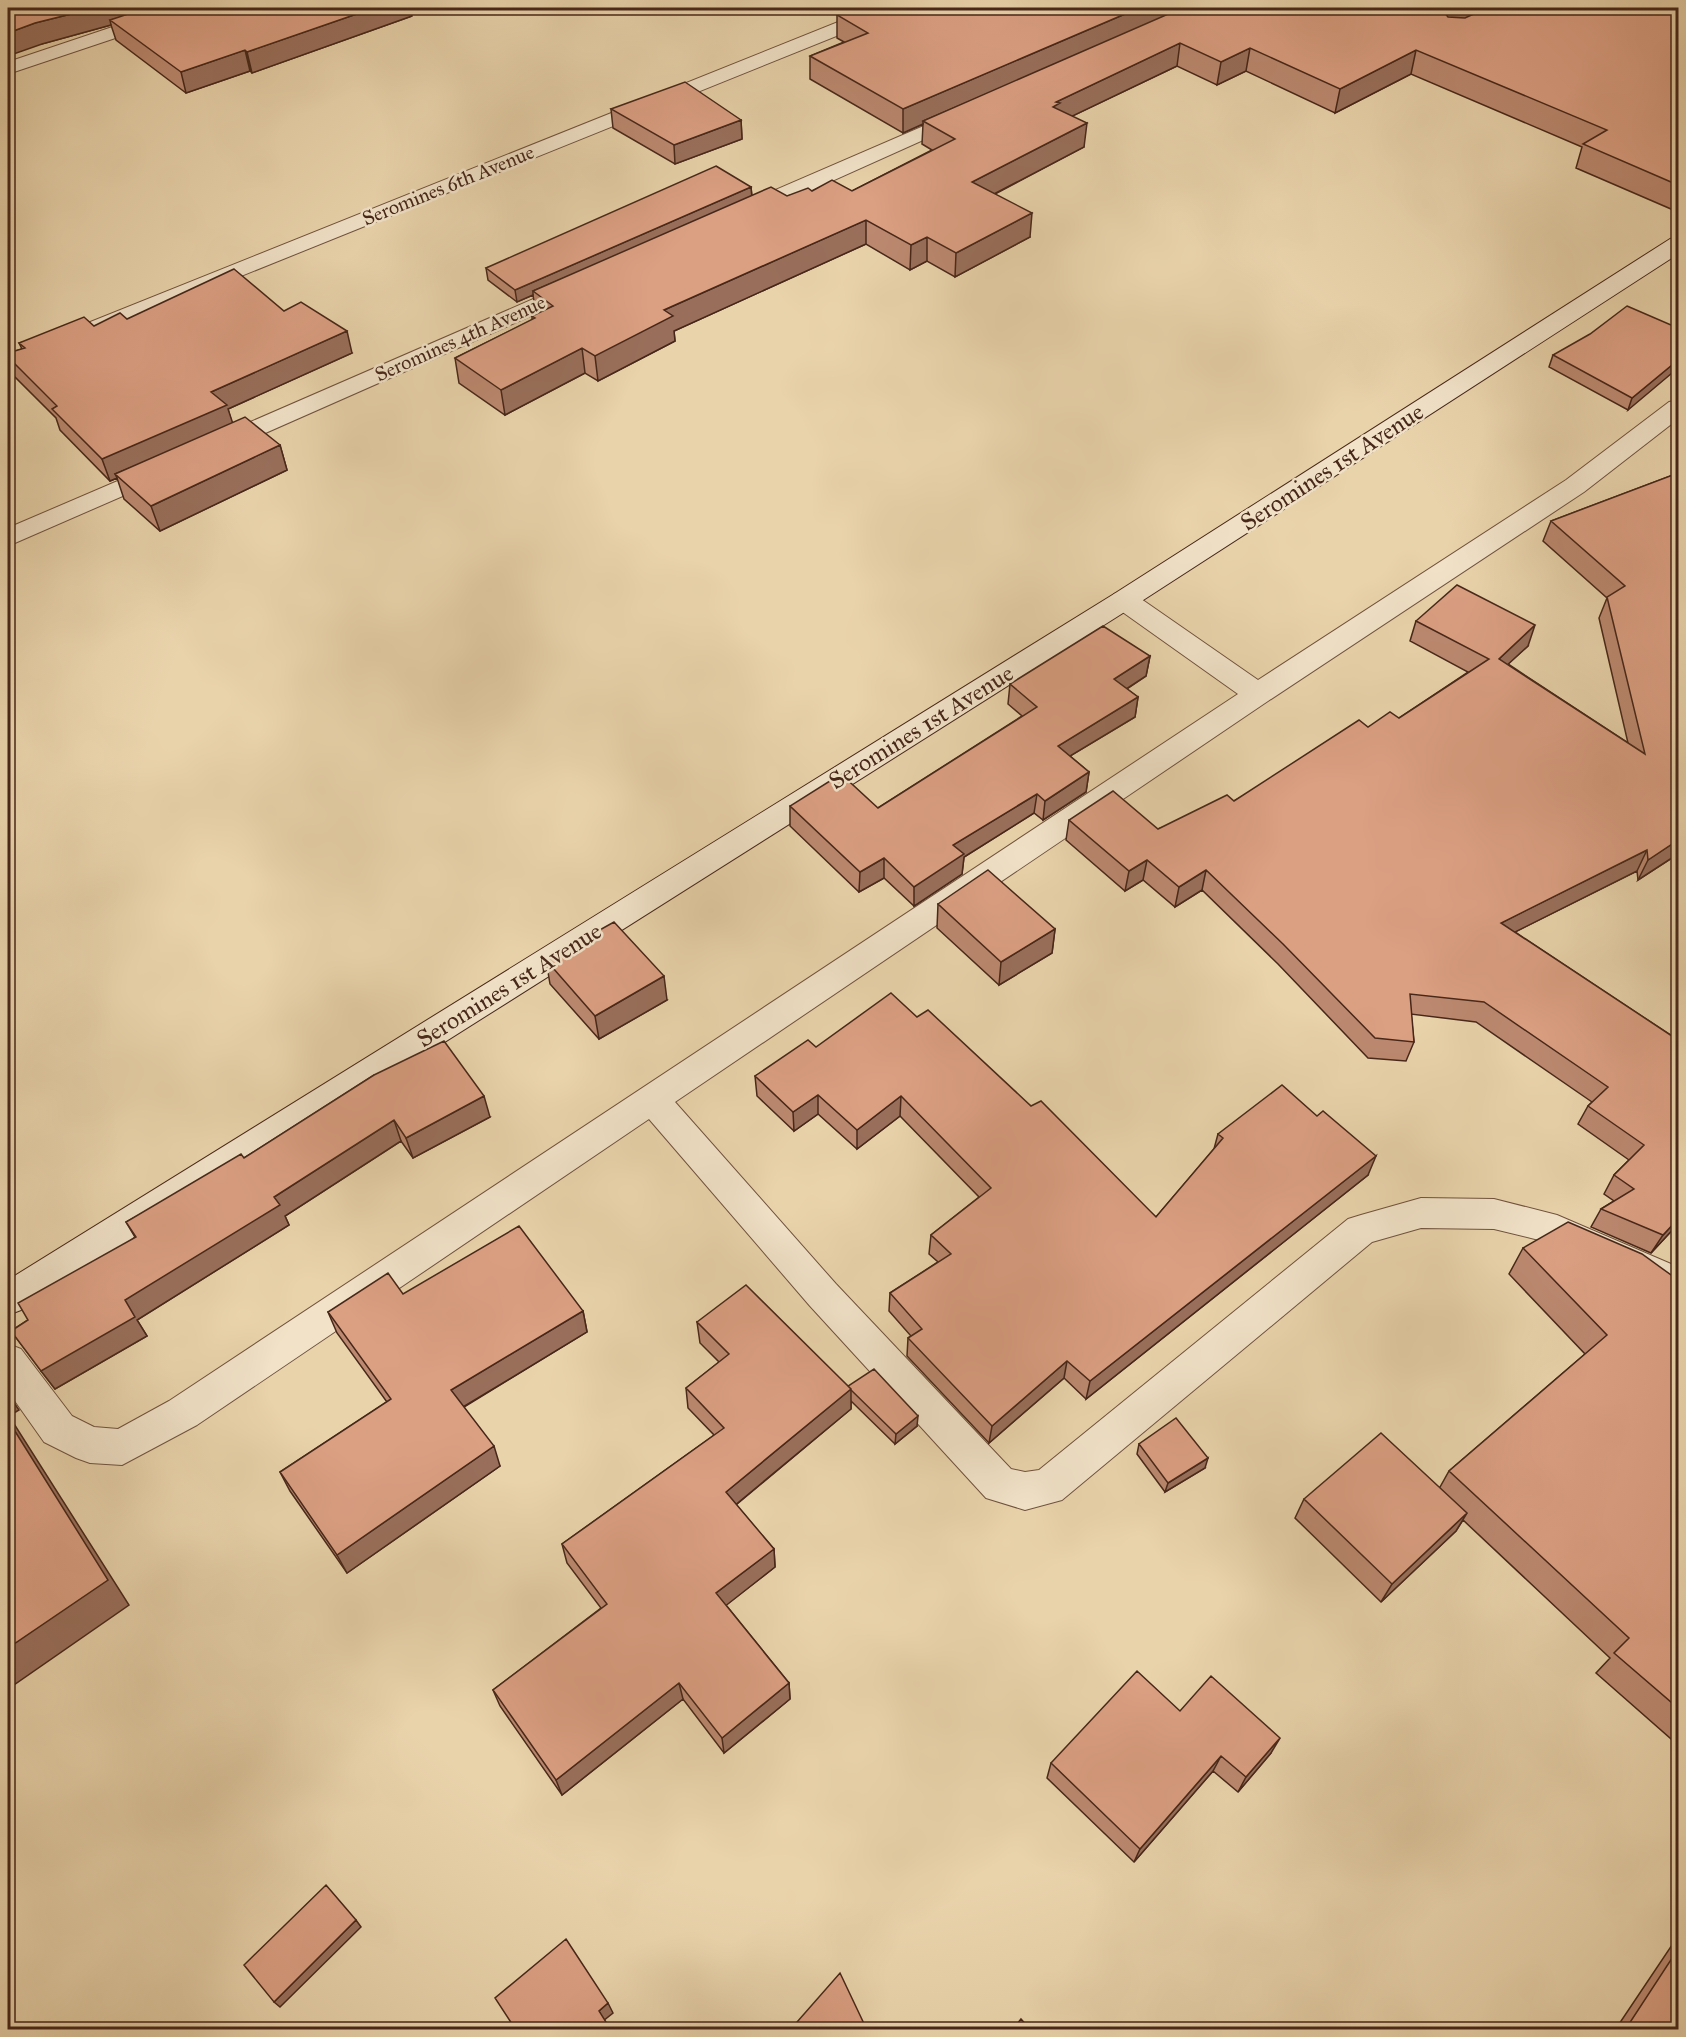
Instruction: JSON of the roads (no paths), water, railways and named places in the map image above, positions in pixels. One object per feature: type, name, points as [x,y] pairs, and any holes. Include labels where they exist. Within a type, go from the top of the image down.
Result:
[{"type":"street","points":[[8,68],[186,8]]},
{"type":"street","name":"Seromines 6th Avenue","points":[[8,363],[889,8]]},
{"type":"street","points":[[725,221],[982,107]]},
{"type":"street","name":"Seromines 1st Avenue","points":[[8,1299],[1124,600],[1678,244]]},
{"type":"street","name":"Seromines 4th Avenue","points":[[202,452],[597,278]]},
{"type":"street","points":[[8,1361],[58,1429],[90,1444],[122,1447],[183,1413],[1258,694],[1575,486],[1678,407]]},
{"type":"street","points":[[8,538],[180,462]]},
{"type":"street","points":[[1124,600],[1258,694]]},
{"type":"street","points":[[652,1099],[823,1295],[1000,1485],[1025,1491],[1048,1487],[1361,1230],[1421,1213],[1494,1214],[1544,1227],[1678,1284]]}]
